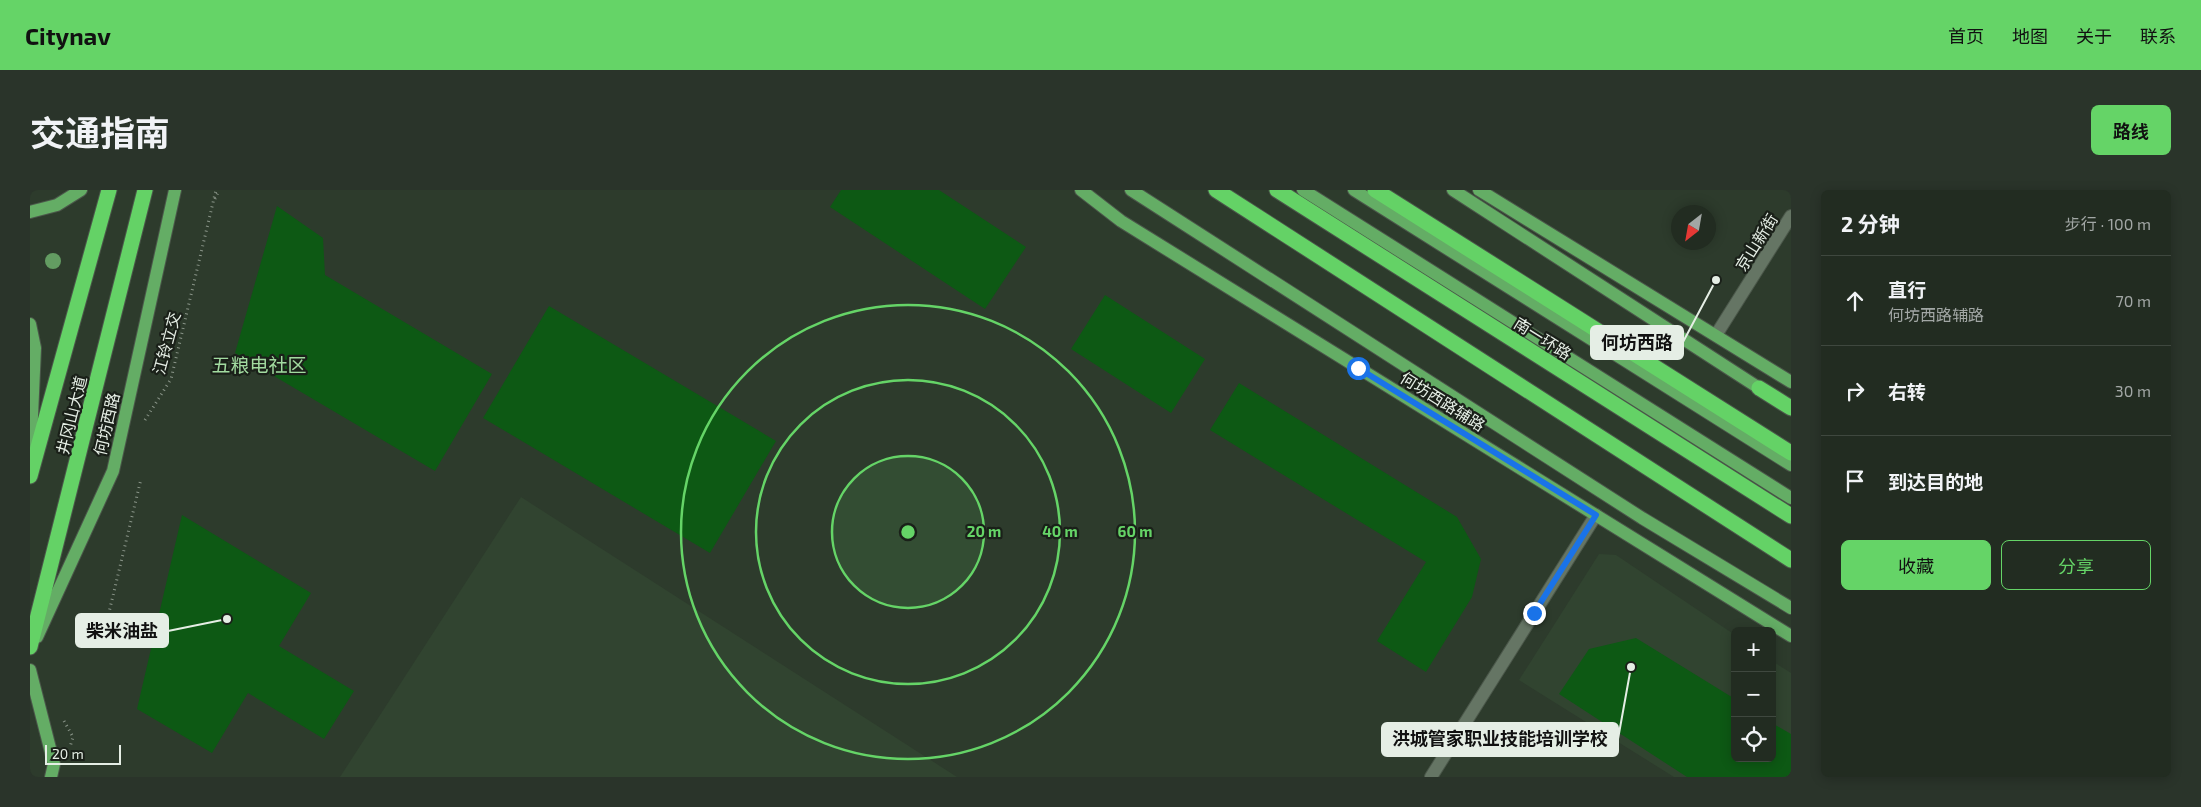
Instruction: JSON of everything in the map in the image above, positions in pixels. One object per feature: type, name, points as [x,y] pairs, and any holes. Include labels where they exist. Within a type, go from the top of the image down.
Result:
[{"type":"highway","name":"井冈山大道","points":[[30,476],[109,190]]},
{"type":"highway","name":"井冈山大道","points":[[30,648],[145,190]]},
{"type":"highway","points":[[1216,190],[1791,560]]},
{"type":"highway","name":"南一环路","points":[[1277,190],[1791,516]]},
{"type":"highway","points":[[1375,190],[1791,453]]},
{"type":"highway","points":[[1759,388],[1791,408]]},
{"type":"main road","points":[[30,212],[57,205],[81,190]]},
{"type":"main road","name":"何坊西路","points":[[30,652],[112,471],[175,190]]},
{"type":"main road","name":"何坊西路辅路","points":[[1081,190],[1121,221],[1791,636]]},
{"type":"main road","points":[[1131,190],[1642,518],[1791,608]]},
{"type":"main road","points":[[1303,190],[1791,498]]},
{"type":"main road","points":[[1354,190],[1791,465]]},
{"type":"main road","points":[[1453,190],[1759,388]]},
{"type":"main road","points":[[1479,190],[1791,382]]},
{"type":"main road","points":[[30,324],[35,348],[30,465]]},
{"type":"main road","points":[[30,670],[54,764],[51,777]]},
{"type":"street","name":"京山新街","points":[[1716,336],[1791,216]]},
{"type":"street","points":[[1432,777],[1596,515]]},
{"type":"path","name":"江铃立交","points":[[144,421],[171,379],[211,208],[217,190]]},
{"type":"path","points":[[105,629],[141,479]]},
{"type":"shaded area","points":[[521,497],[957,777],[340,777]]},
{"type":"shaded area","points":[[1599,554],[1616,555],[1731,632],[1731,762],[1776,762],[1776,664],[1791,673],[1791,777],[1674,777],[1519,680]]},
{"type":"building","points":[[841,190],[939,190],[1026,247],[985,309],[830,207]]},
{"type":"building","points":[[277,206],[323,238],[325,275],[492,374],[435,471],[235,353]]},
{"type":"building","points":[[1105,295],[1205,359],[1171,413],[1071,349]]},
{"type":"building","points":[[549,306],[776,441],[710,553],[483,418]]},
{"type":"building","points":[[1239,383],[1457,517],[1481,559],[1472,597],[1426,672],[1377,641],[1426,562],[1210,430]]},
{"type":"building","points":[[182,515],[311,593],[279,646],[354,691],[324,739],[248,693],[212,753],[137,709]]},
{"type":"building","points":[[1636,638],[1731,697],[1731,762],[1776,762],[1776,725],[1791,734],[1791,777],[1687,777],[1559,694],[1589,649]]},
{"type":"place","name":"何坊西路","points":[[1716,280]]},
{"type":"place","name":"柴米油盐","points":[[227,619]]},
{"type":"place","name":"洪城管家职业技能培训学校","points":[[1631,667]]},
{"type":"district","name":"五粮电社区","points":[[259,364]]},
{"type":"route","points":[[1358,368],[1596,515],[1534,613]]}]
